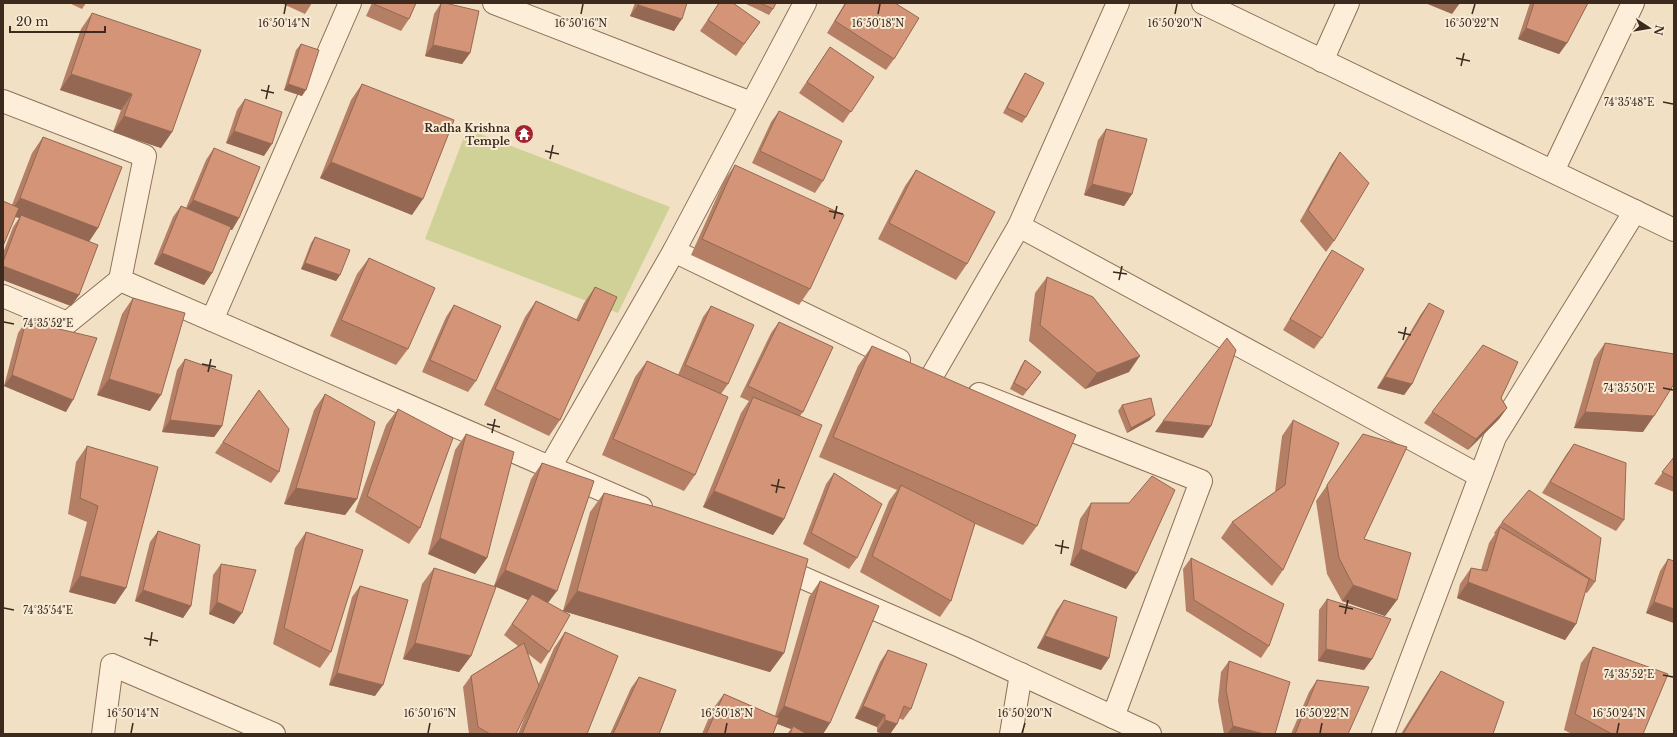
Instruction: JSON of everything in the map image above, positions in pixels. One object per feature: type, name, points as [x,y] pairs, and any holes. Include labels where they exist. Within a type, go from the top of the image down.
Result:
[{"type":"street","points":[[212,320],[350,3]]},
{"type":"street","points":[[494,3],[752,103]]},
{"type":"street","points":[[550,467],[674,251],[805,3]]},
{"type":"street","points":[[932,376],[1019,226],[1118,3]]},
{"type":"street","points":[[1203,3],[1674,230]]},
{"type":"street","points":[[1322,61],[1348,3]]},
{"type":"street","points":[[1553,171],[1633,3]]},
{"type":"street","points":[[3,101],[145,156],[120,280],[67,323],[3,296]]},
{"type":"street","points":[[1383,734],[1495,437],[1635,211]]},
{"type":"street","points":[[1019,226],[1480,476]]},
{"type":"street","points":[[674,251],[932,376],[1201,481],[1113,717]]},
{"type":"street","points":[[120,280],[657,514]]},
{"type":"street","points":[[758,558],[954,643],[1150,734]]},
{"type":"street","points":[[103,734],[112,665],[274,734]]},
{"type":"street","points":[[1011,734],[1021,674]]},
{"type":"green space","points":[[467,129],[670,207],[618,313],[425,239]]},
{"type":"building","points":[[416,3],[409,19],[374,4]]},
{"type":"building","points":[[441,3],[479,11],[470,53],[433,45]]},
{"type":"building","points":[[639,3],[687,3],[682,19],[638,5]]},
{"type":"building","points":[[719,3],[733,3],[760,22],[744,44],[708,20]]},
{"type":"building","points":[[760,3],[776,3],[773,9]]},
{"type":"building","points":[[846,3],[895,3],[919,18],[894,59],[835,21]]},
{"type":"building","points":[[1534,3],[1588,3],[1567,43],[1526,28]]},
{"type":"building","points":[[92,13],[201,50],[172,132],[124,116],[132,94],[71,74]]},
{"type":"building","points":[[301,44],[319,50],[306,90],[288,84]]},
{"type":"building","points":[[830,47],[874,77],[851,112],[807,82]]},
{"type":"building","points":[[1025,73],[1044,83],[1026,117],[1007,108]]},
{"type":"building","points":[[362,84],[454,120],[423,199],[331,162]]},
{"type":"building","points":[[245,99],[282,112],[272,144],[234,131]]},
{"type":"building","points":[[779,111],[842,141],[823,181],[760,151]]},
{"type":"building","points":[[1106,129],[1147,139],[1132,194],[1092,184]]},
{"type":"building","points":[[43,137],[122,167],[98,228],[20,198]]},
{"type":"building","points":[[214,148],[260,167],[239,218],[193,200]]},
{"type":"building","points":[[1340,152],[1369,183],[1334,241],[1308,210]]},
{"type":"building","points":[[735,165],[844,215],[810,289],[702,239]]},
{"type":"building","points":[[916,170],[995,212],[967,264],[889,223]]},
{"type":"building","points":[[3,201],[19,208],[3,246]]},
{"type":"building","points":[[181,206],[231,227],[212,273],[162,253]]},
{"type":"building","points":[[21,215],[98,245],[79,295],[3,266],[3,262]]},
{"type":"building","points":[[315,237],[350,250],[340,275],[305,263]]},
{"type":"building","points":[[1332,250],[1364,269],[1322,338],[1290,319]]},
{"type":"building","points":[[369,258],[435,288],[408,349],[341,320]]},
{"type":"building","points":[[1047,277],[1093,297],[1140,356],[1097,373],[1040,325]]},
{"type":"building","points":[[595,287],[617,297],[560,420],[495,389],[536,301],[579,321]]},
{"type":"building","points":[[133,298],[185,313],[161,395],[109,379]]},
{"type":"building","points":[[1429,303],[1444,311],[1412,384],[1385,377]]},
{"type":"building","points":[[454,305],[501,326],[476,381],[430,360]]},
{"type":"building","points":[[711,306],[754,325],[728,384],[685,365]]},
{"type":"building","points":[[26,321],[97,338],[73,400],[12,375]]},
{"type":"building","points":[[779,322],[833,347],[803,412],[748,386]]},
{"type":"building","points":[[1227,338],[1236,350],[1211,426],[1163,421]]},
{"type":"building","points":[[1605,343],[1674,354],[1674,384],[1654,416],[1585,412]]},
{"type":"building","points":[[1483,345],[1518,362],[1501,398],[1507,408],[1476,439],[1432,412]]},
{"type":"building","points":[[872,346],[1076,435],[1037,526],[833,437]]},
{"type":"building","points":[[185,359],[232,375],[222,426],[170,420]]},
{"type":"building","points":[[1025,360],[1041,372],[1027,390],[1014,383]]},
{"type":"building","points":[[647,361],[728,397],[695,475],[613,439]]},
{"type":"building","points":[[259,390],[289,429],[279,472],[223,442]]},
{"type":"building","points":[[325,394],[375,422],[357,499],[296,488]]},
{"type":"building","points":[[753,397],[822,425],[784,519],[714,491]]},
{"type":"building","points":[[1151,398],[1155,415],[1131,428],[1122,405]]},
{"type":"building","points":[[398,409],[453,438],[420,528],[367,496]]},
{"type":"building","points":[[1293,420],[1339,443],[1283,570],[1232,522],[1285,485]]},
{"type":"building","points":[[466,434],[514,452],[487,558],[440,538]]},
{"type":"building","points":[[1363,434],[1407,447],[1364,539],[1411,553],[1397,600],[1353,585],[1339,558],[1327,485]]},
{"type":"building","points":[[1574,444],[1626,463],[1624,520],[1550,482]]},
{"type":"building","points":[[87,446],[158,467],[126,588],[80,576],[98,506],[80,498]]},
{"type":"building","points":[[1674,457],[1674,478],[1662,472]]},
{"type":"building","points":[[542,463],[594,481],[557,591],[505,570]]},
{"type":"building","points":[[834,473],[882,504],[857,558],[811,533]]},
{"type":"building","points":[[1152,476],[1175,490],[1137,573],[1081,549],[1091,503],[1129,503]]},
{"type":"building","points":[[901,485],[975,523],[951,601],[872,556]]},
{"type":"building","points":[[1529,490],[1601,538],[1595,582],[1502,522]]},
{"type":"building","points":[[604,493],[660,508],[808,559],[784,653],[577,591]]},
{"type":"building","points":[[1500,527],[1589,579],[1576,624],[1468,582],[1471,568],[1487,571]]},
{"type":"building","points":[[158,531],[200,545],[191,606],[143,590]]},
{"type":"building","points":[[306,532],[363,550],[331,652],[284,628]]},
{"type":"building","points":[[1191,558],[1284,604],[1269,646],[1194,600]]},
{"type":"building","points":[[1668,559],[1674,561],[1674,609],[1654,602]]},
{"type":"building","points":[[221,564],[256,570],[242,613],[217,602]]},
{"type":"building","points":[[434,568],[496,587],[471,656],[415,643]]},
{"type":"building","points":[[820,581],[879,606],[830,723],[784,706]]},
{"type":"building","points":[[360,586],[408,600],[383,685],[337,673]]},
{"type":"building","points":[[532,594],[570,615],[549,652],[512,624]]},
{"type":"building","points":[[1327,599],[1391,619],[1372,659],[1326,649]]},
{"type":"building","points":[[1064,600],[1117,617],[1109,658],[1045,636]]},
{"type":"building","points":[[565,632],[618,656],[587,734],[522,734]]},
{"type":"building","points":[[524,643],[539,686],[516,734],[490,734],[478,727],[471,676]]},
{"type":"building","points":[[1593,647],[1668,674],[1643,734],[1612,734],[1575,714]]},
{"type":"building","points":[[888,650],[927,664],[911,709],[904,706],[897,724],[885,720],[885,715],[863,706]]},
{"type":"building","points":[[1229,661],[1290,682],[1275,734],[1264,734],[1233,726],[1226,690]]},
{"type":"building","points":[[1441,671],[1504,702],[1493,734],[1403,734]]},
{"type":"building","points":[[639,677],[676,690],[659,734],[613,734]]},
{"type":"building","points":[[1317,680],[1369,687],[1348,734],[1295,734]]},
{"type":"building","points":[[724,694],[779,718],[773,734],[706,734]]},
{"type":"building","points":[[793,726],[807,734],[790,734]]},
{"type":"place","name":"Radha Krishna Temple","points":[[524,134]]}]
